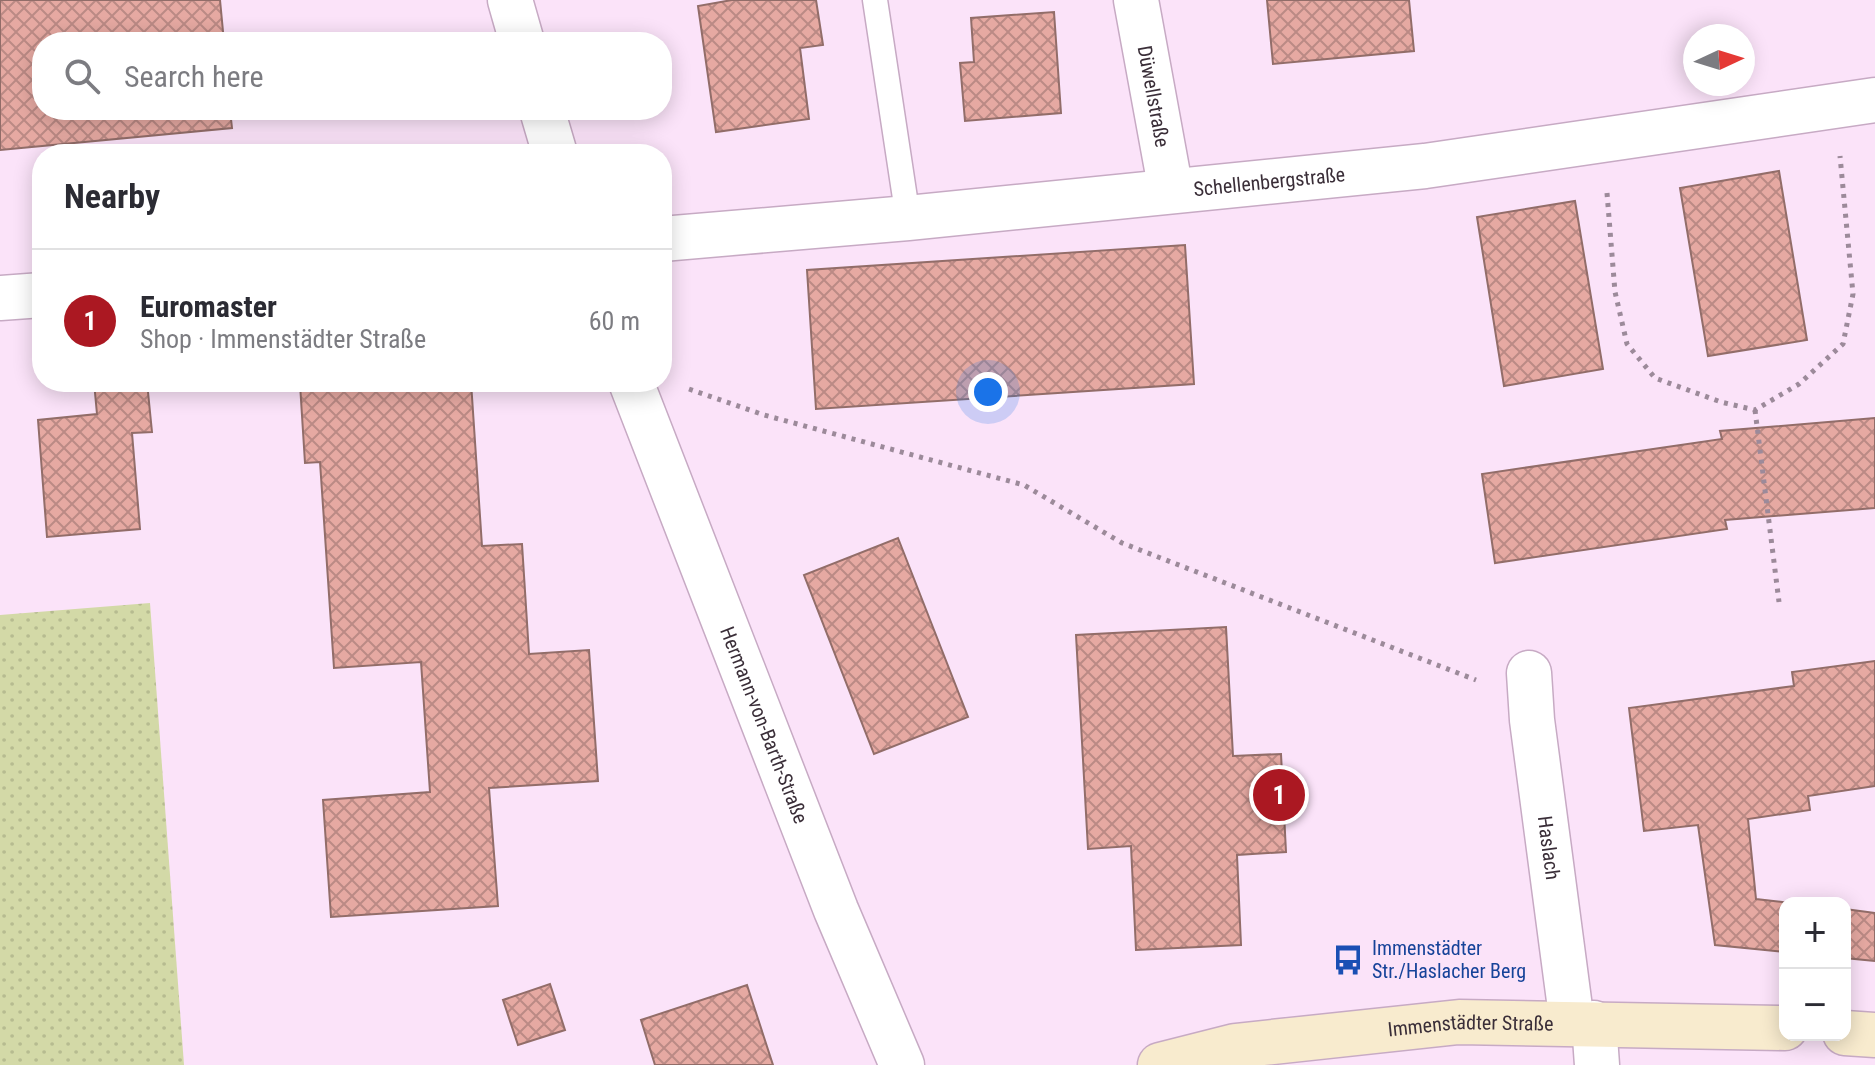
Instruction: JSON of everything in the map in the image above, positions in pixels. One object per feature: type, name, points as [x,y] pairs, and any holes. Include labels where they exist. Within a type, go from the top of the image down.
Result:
[{"type":"street","points":[[510,0],[519,32]]},
{"type":"street","name":"Düwellstraße","points":[[1136,0],[1171,191]]},
{"type":"street","name":"Schellenbergstraße","points":[[672,238],[908,218],[1425,166],[1875,100]]},
{"type":"street","points":[[545,120],[552,144]]},
{"type":"street","points":[[0,298],[32,296]]},
{"type":"street","name":"Hermann-von-Barth-Straße","points":[[635,392],[836,910],[902,1065]]},
{"type":"street","name":"Haslach","points":[[1529,673],[1532,720],[1588,1037]]},
{"type":"street","name":"Immenstädter Straße","points":[[1160,1065],[1235,1046],[1459,1022],[1588,1037],[1779,1028]]},
{"type":"street","points":[[1851,1033],[1875,1035]]},
{"type":"lane","points":[[875,0],[908,218]]},
{"type":"path","points":[[1608,196],[1615,292],[1627,344],[1655,378],[1721,402],[1755,410],[1799,384],[1843,344],[1853,294],[1846,202]]},
{"type":"path","points":[[677,384],[764,415],[1024,485],[1122,543],[1470,677],[1532,720]]},
{"type":"path","points":[[1755,410],[1779,602]]},
{"type":"green space","points":[[150,603],[184,1065],[0,1065],[0,615]]},
{"type":"building","points":[[0,0],[220,0],[223,32],[32,32],[32,120],[231,120],[232,128],[63,144],[32,144],[32,147],[0,150]]},
{"type":"building","points":[[732,0],[816,0],[823,45],[800,48],[809,119],[716,132],[698,6]]},
{"type":"building","points":[[1267,0],[1409,0],[1414,51],[1273,64]]},
{"type":"building","points":[[1054,12],[1061,113],[965,121],[960,63],[974,62],[971,18]]},
{"type":"building","points":[[1779,171],[1807,340],[1708,356],[1680,188]]},
{"type":"building","points":[[1575,201],[1603,369],[1504,386],[1477,217]]},
{"type":"building","points":[[1185,245],[1194,384],[816,409],[807,270]]},
{"type":"building","points":[[95,392],[148,392],[152,432],[132,433],[140,529],[47,537],[38,420],[97,414]]},
{"type":"building","points":[[301,392],[472,392],[482,546],[522,544],[529,654],[589,650],[598,781],[489,788],[498,906],[331,917],[323,800],[430,792],[421,662],[334,668],[320,462],[305,463]]},
{"type":"building","points":[[1875,418],[1875,508],[1725,520],[1727,529],[1495,563],[1482,474],[1722,439],[1720,431]]},
{"type":"building","points":[[898,538],[968,717],[874,754],[804,575]]},
{"type":"building","points":[[1226,627],[1233,756],[1281,754],[1286,852],[1237,855],[1241,945],[1136,950],[1131,846],[1088,849],[1076,635]]},
{"type":"building","points":[[1875,661],[1875,786],[1808,796],[1810,810],[1748,819],[1756,899],[1779,902],[1779,951],[1715,945],[1698,825],[1644,831],[1629,708],[1794,686],[1792,672]]},
{"type":"building","points":[[1851,910],[1875,913],[1875,961],[1851,959]]},
{"type":"building","points":[[550,984],[565,1030],[518,1045],[503,1000]]},
{"type":"building","points":[[747,985],[773,1065],[655,1065],[641,1020]]},
{"type":"place","name":"Euromaster","points":[[1279,795]]},
{"type":"place","name":"Immenstädter Str./Haslacher Berg","points":[[1348,960]]}]
